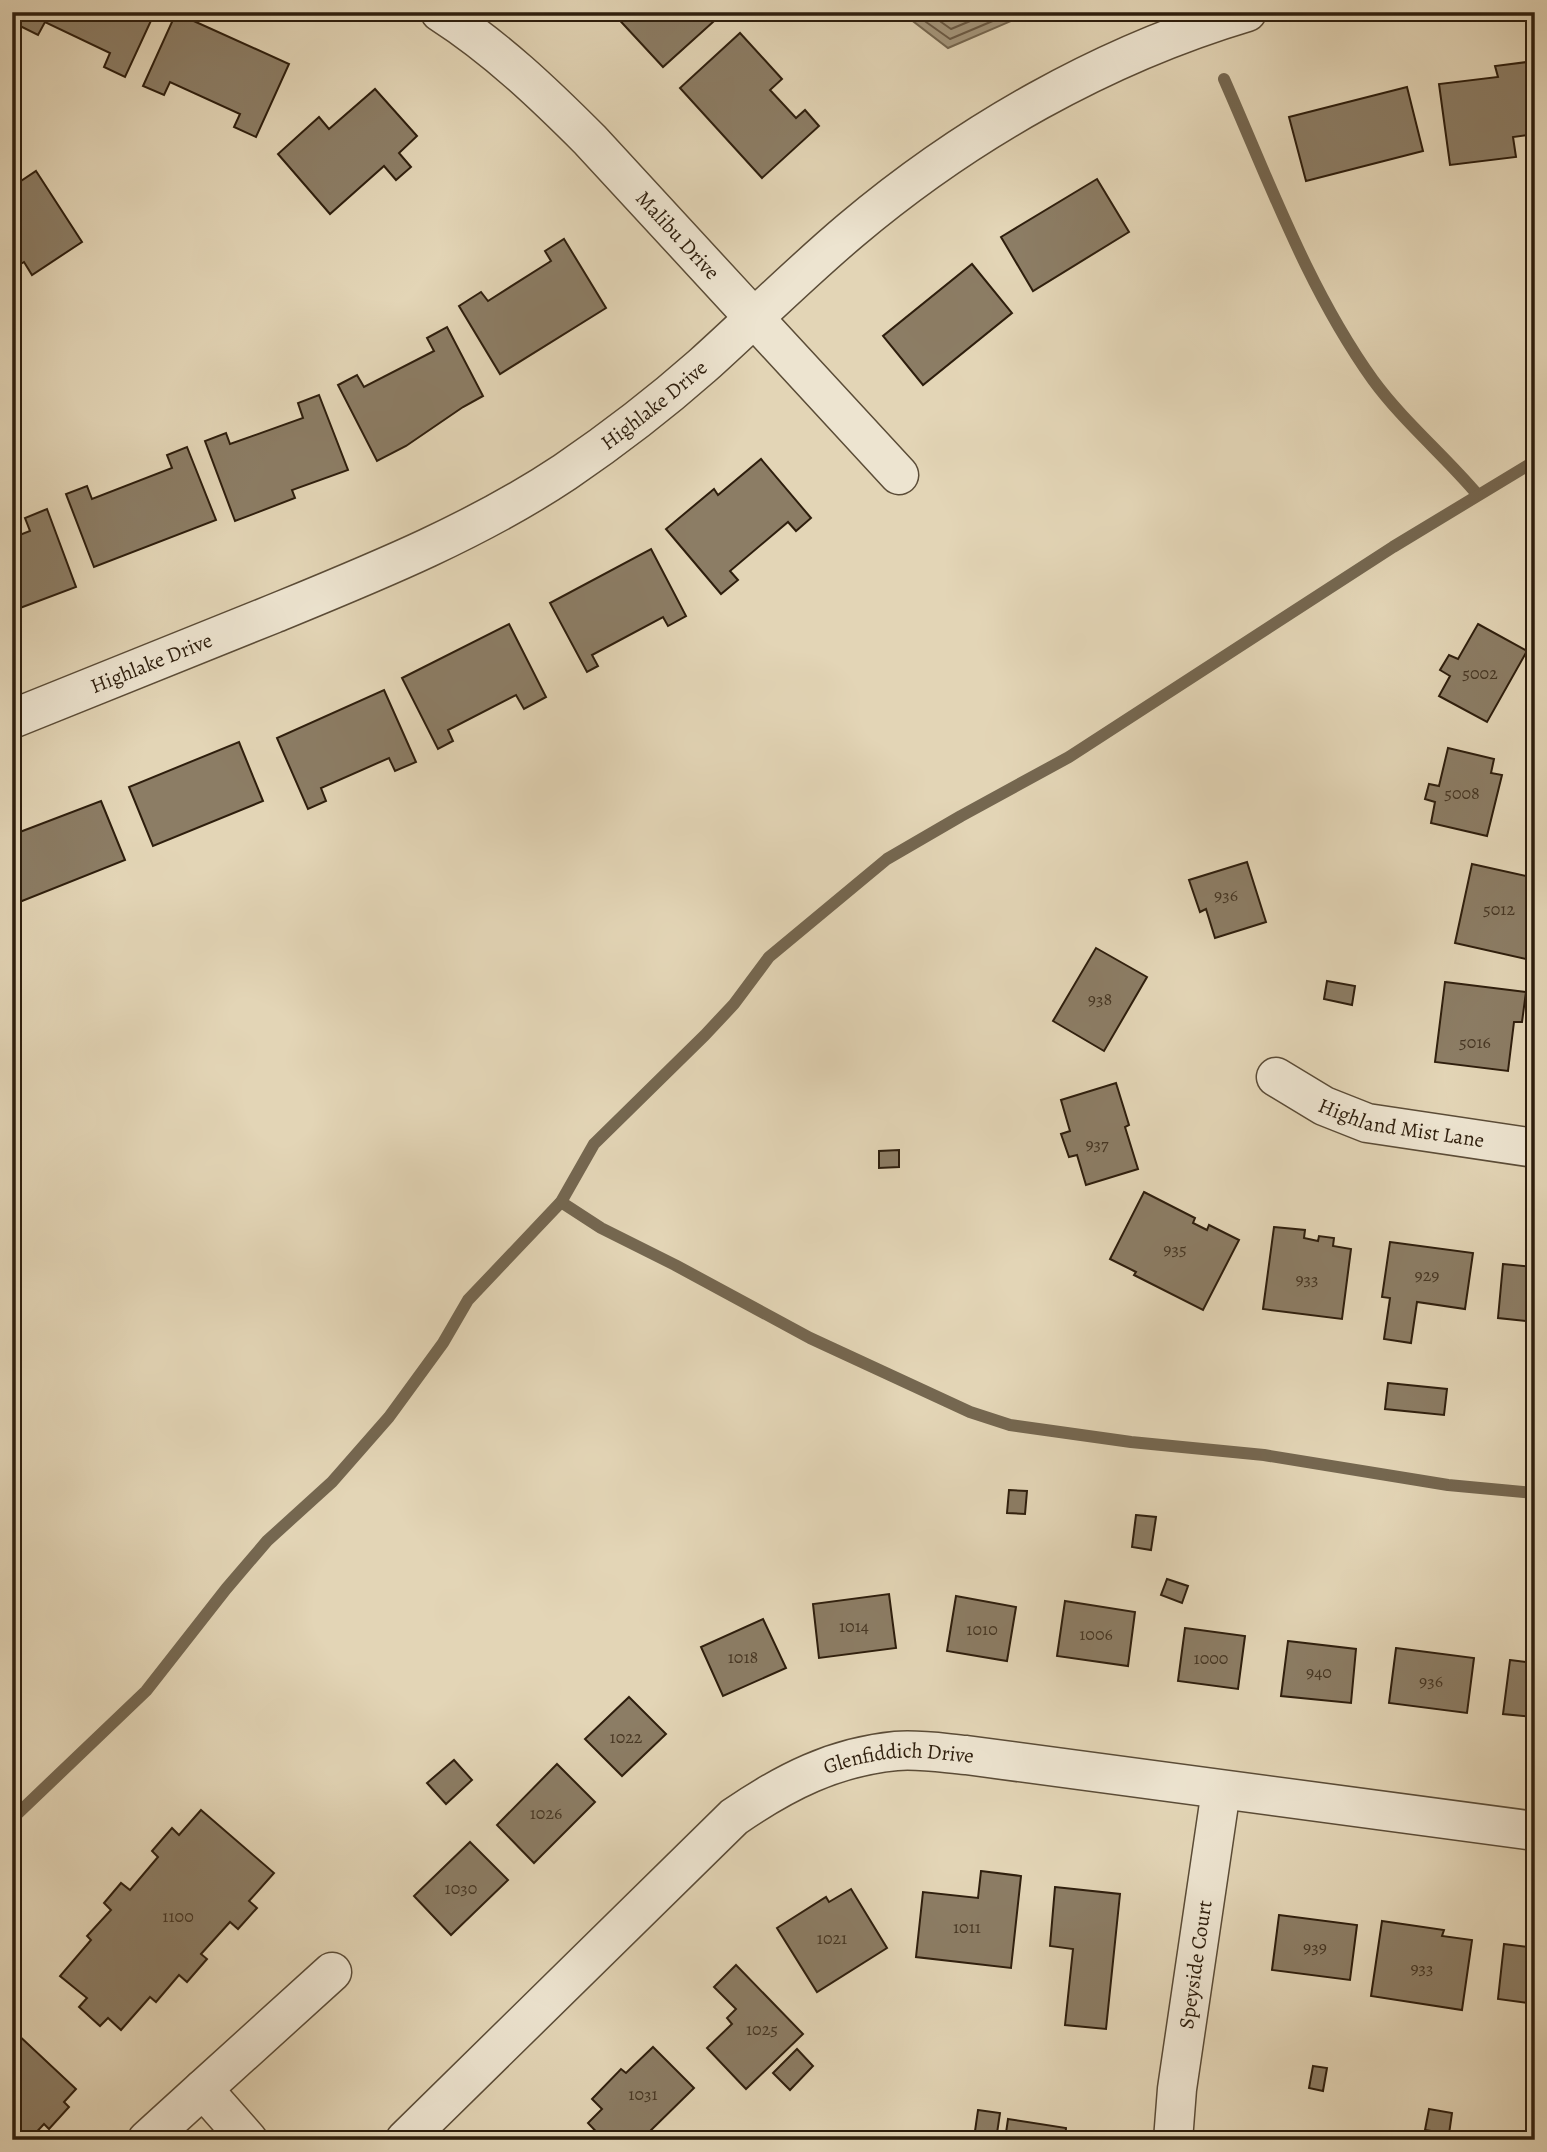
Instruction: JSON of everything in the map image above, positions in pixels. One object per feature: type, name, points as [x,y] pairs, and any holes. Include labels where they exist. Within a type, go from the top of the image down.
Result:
[{"type":"street","name":"Malibu Drive","points":[[440,12],[489,45],[590,140],[899,475]]},
{"type":"street","name":"Highlake Drive","points":[[12,719],[336,588],[424,550],[491,515],[562,474],[618,435],[698,369],[850,231],[911,182],[972,139],[1049,96],[1124,59],[1216,21],[1247,12]]},
{"type":"street","name":"Highland Mist Lane","points":[[1276,1077],[1324,1106],[1367,1123],[1535,1148]]},
{"type":"street","name":"Glenfiddich Drive","points":[[405,2140],[734,1817],[775,1789],[820,1768],[898,1751],[966,1755],[1535,1831]]},
{"type":"street","name":"Speyside Court","points":[[1173,2140],[1177,2089],[1221,1790]]},
{"type":"street","points":[[147,2140],[332,1972]]},
{"type":"street","points":[[203,2089],[248,2140]]},
{"type":"water","points":[[901,12],[1032,12],[948,48]]},
{"type":"building","points":[[24,12],[155,12],[125,77],[104,67],[110,53],[45,22],[38,35],[18,25]]},
{"type":"building","points":[[612,12],[722,12],[723,13],[663,67]]},
{"type":"building","points":[[176,13],[289,64],[256,137],[234,127],[240,114],[170,82],[164,95],[143,86]]},
{"type":"building","points":[[740,33],[782,79],[770,90],[796,118],[805,110],[819,126],[762,178],[680,88]]},
{"type":"building","points":[[1535,61],[1535,134],[1513,137],[1516,157],[1450,165],[1439,84],[1498,77],[1495,66]]},
{"type":"building","points":[[1407,87],[1423,151],[1306,181],[1289,117]]},
{"type":"building","points":[[375,89],[417,136],[399,153],[411,167],[396,180],[384,166],[330,214],[278,154],[319,117],[329,129]]},
{"type":"building","points":[[36,171],[82,242],[32,275],[24,262],[12,269],[12,187]]},
{"type":"building","points":[[1097,179],[1129,232],[1033,291],[1001,237]]},
{"type":"building","points":[[564,239],[606,308],[500,374],[459,306],[481,292],[488,301],[551,261],[545,251]]},
{"type":"building","points":[[972,264],[1012,313],[923,385],[883,336]]},
{"type":"building","points":[[447,327],[483,396],[406,446],[377,461],[338,385],[357,375],[364,387],[434,351],[427,338]]},
{"type":"building","points":[[319,395],[348,470],[292,490],[295,498],[235,521],[205,441],[226,433],[230,444],[303,418],[298,403]]},
{"type":"building","points":[[187,447],[216,520],[94,567],[66,494],[87,486],[92,499],[172,468],[167,455]]},
{"type":"building","points":[[761,459],[811,518],[796,531],[788,522],[730,571],[738,580],[721,594],[666,529],[714,489],[718,495]]},
{"type":"building","points":[[47,509],[76,587],[12,611],[12,538],[30,531],[25,518]]},
{"type":"building","points":[[651,549],[686,616],[668,626],[663,617],[592,655],[598,666],[587,672],[550,603]]},
{"type":"building","points":[[509,624],[546,697],[524,709],[516,695],[448,730],[453,741],[438,749],[402,678]]},
{"type":"building","points":[[1478,624],[1527,651],[1487,722],[1439,696],[1450,676],[1440,670],[1449,655],[1458,659]]},
{"type":"building","points":[[384,690],[416,762],[395,771],[389,758],[321,788],[326,801],[308,809],[277,738]]},
{"type":"building","points":[[239,742],[263,801],[153,846],[129,787]]},
{"type":"building","points":[[1448,748],[1494,759],[1491,773],[1502,775],[1487,836],[1431,823],[1435,802],[1425,799],[1429,784],[1439,786]]},
{"type":"building","points":[[101,801],[125,860],[12,905],[12,835]]},
{"type":"building","points":[[1247,862],[1266,922],[1215,938],[1206,909],[1200,912],[1189,880]]},
{"type":"building","points":[[1472,864],[1535,878],[1535,941],[1530,941],[1526,959],[1455,943]]},
{"type":"building","points":[[1096,948],[1147,977],[1104,1051],[1053,1021]]},
{"type":"building","points":[[1327,981],[1355,986],[1352,1005],[1324,999]]},
{"type":"building","points":[[1445,982],[1526,992],[1522,1022],[1514,1022],[1508,1071],[1435,1062]]},
{"type":"building","points":[[1116,1083],[1129,1125],[1125,1127],[1138,1169],[1086,1185],[1077,1155],[1069,1157],[1061,1134],[1070,1131],[1061,1100]]},
{"type":"building","points":[[899,1150],[899,1167],[879,1168],[879,1151]]},
{"type":"building","points":[[1144,1192],[1195,1218],[1193,1223],[1207,1230],[1209,1225],[1239,1240],[1203,1310],[1134,1275],[1136,1272],[1110,1259]]},
{"type":"building","points":[[1274,1227],[1305,1230],[1304,1238],[1318,1241],[1319,1236],[1334,1238],[1333,1246],[1351,1249],[1342,1319],[1263,1309]]},
{"type":"building","points":[[1390,1242],[1473,1253],[1465,1309],[1417,1302],[1411,1343],[1384,1339],[1390,1298],[1382,1297]]},
{"type":"building","points":[[1503,1264],[1535,1267],[1535,1322],[1498,1318]]},
{"type":"building","points":[[1388,1383],[1447,1389],[1444,1415],[1385,1409]]},
{"type":"building","points":[[1009,1490],[1027,1491],[1025,1514],[1007,1513]]},
{"type":"building","points":[[1136,1515],[1156,1517],[1151,1550],[1132,1547]]},
{"type":"building","points":[[1167,1579],[1188,1586],[1182,1603],[1161,1595]]},
{"type":"building","points":[[889,1594],[896,1648],[819,1658],[813,1604]]},
{"type":"building","points":[[956,1596],[1016,1607],[1007,1661],[947,1651]]},
{"type":"building","points":[[1065,1601],[1135,1612],[1128,1666],[1057,1656]]},
{"type":"building","points":[[763,1619],[786,1668],[723,1696],[701,1647]]},
{"type":"building","points":[[1185,1628],[1245,1636],[1238,1689],[1178,1681]]},
{"type":"building","points":[[1288,1641],[1356,1649],[1351,1703],[1281,1696]]},
{"type":"building","points":[[1396,1648],[1474,1658],[1467,1713],[1389,1703]]},
{"type":"building","points":[[1510,1660],[1535,1663],[1535,1725],[1531,1724],[1533,1717],[1503,1714]]},
{"type":"building","points":[[629,1697],[666,1734],[622,1776],[585,1739]]},
{"type":"building","points":[[454,1760],[472,1780],[446,1804],[427,1783]]},
{"type":"building","points":[[557,1764],[595,1802],[534,1863],[497,1825]]},
{"type":"building","points":[[201,1810],[274,1873],[249,1901],[257,1908],[238,1929],[230,1922],[201,1954],[207,1959],[187,1982],[179,1975],[156,2002],[150,1997],[121,2030],[108,2018],[100,2026],[79,2007],[87,1998],[60,1976],[91,1940],[87,1936],[111,1910],[104,1903],[121,1883],[130,1890],[158,1857],[152,1851],[172,1828],[179,1835]]},
{"type":"building","points":[[470,1842],[508,1880],[451,1935],[414,1896]]},
{"type":"building","points":[[981,1871],[1021,1876],[1011,1968],[916,1957],[923,1892],[978,1898]]},
{"type":"building","points":[[1055,1887],[1120,1894],[1106,2029],[1065,2025],[1073,1949],[1050,1946]]},
{"type":"building","points":[[851,1889],[887,1948],[817,1992],[777,1928],[826,1897],[829,1902]]},
{"type":"building","points":[[1279,1915],[1357,1925],[1350,1980],[1272,1970]]},
{"type":"building","points":[[1382,1921],[1444,1930],[1442,1936],[1472,1940],[1462,2010],[1371,1996]]},
{"type":"building","points":[[1504,1944],[1535,1948],[1535,2004],[1498,1999]]},
{"type":"building","points":[[736,1965],[803,2034],[746,2089],[707,2048],[732,2024],[727,2018],[736,2009],[714,1987]]},
{"type":"building","points":[[14,2031],[76,2089],[64,2102],[69,2107],[49,2129],[44,2124],[29,2140],[12,2140]]},
{"type":"building","points":[[653,2047],[694,2088],[641,2140],[604,2140],[588,2123],[602,2109],[592,2099],[621,2069],[626,2073]]},
{"type":"building","points":[[797,2049],[813,2066],[790,2090],[773,2073]]},
{"type":"building","points":[[1313,2066],[1327,2068],[1323,2091],[1309,2088]]},
{"type":"building","points":[[1429,2109],[1452,2113],[1449,2134],[1425,2130]]},
{"type":"building","points":[[978,2110],[1000,2113],[996,2140],[974,2138]]},
{"type":"building","points":[[1008,2119],[1066,2128],[1065,2140],[1005,2140]]},
{"type":"waterway","points":[[1224,79],[1291,234],[1350,345],[1385,395],[1477,494]]},
{"type":"waterway","points":[[12,1819],[146,1691],[267,1541],[332,1482],[389,1417],[443,1343],[468,1300],[561,1202],[594,1144],[705,1035],[734,1004],[769,957],[887,859],[1069,757],[1393,547],[1535,461]]},
{"type":"waterway","points":[[561,1202],[601,1228],[810,1338],[970,1412],[1010,1425],[1131,1442],[1264,1455],[1448,1485],[1535,1493]]}]
